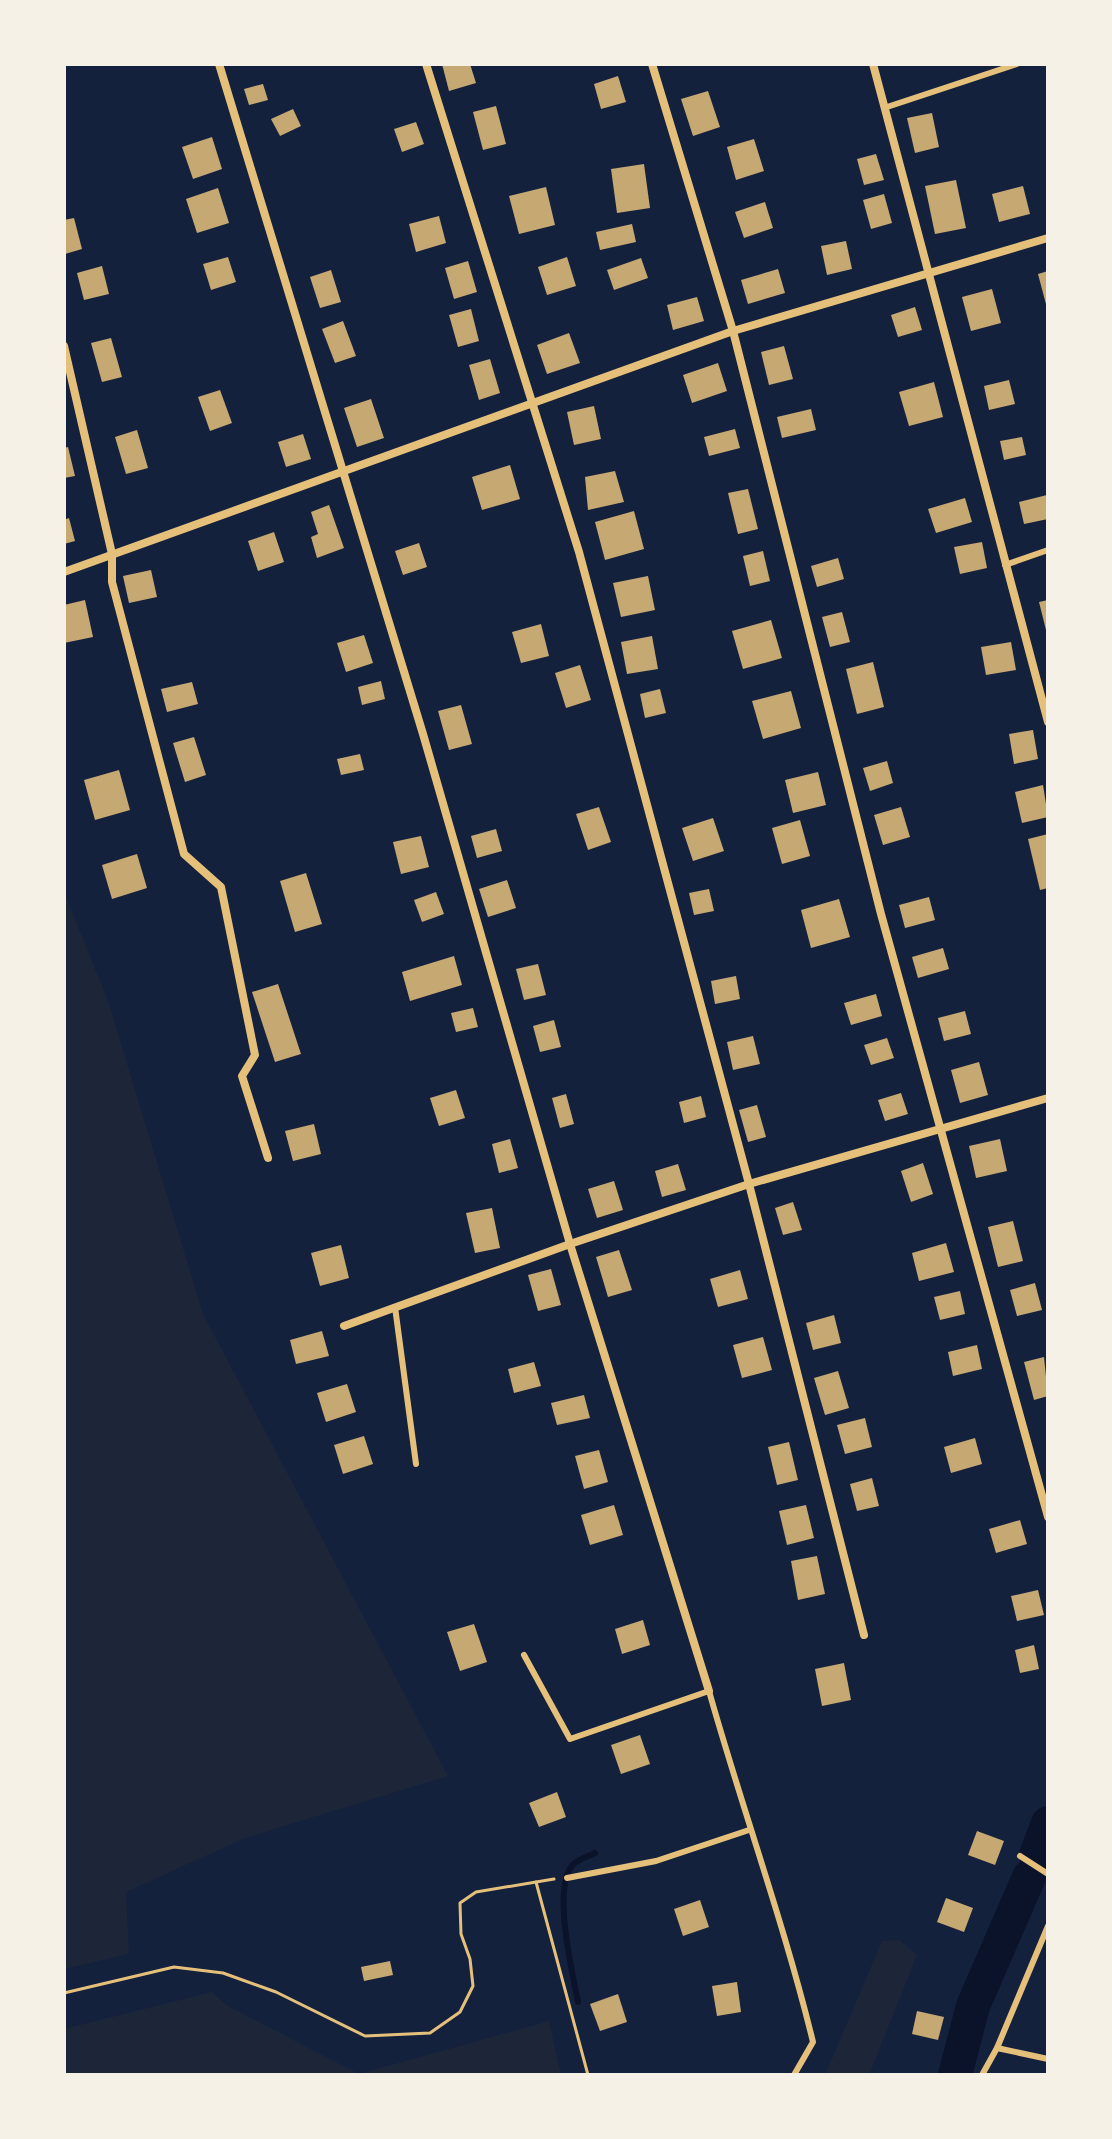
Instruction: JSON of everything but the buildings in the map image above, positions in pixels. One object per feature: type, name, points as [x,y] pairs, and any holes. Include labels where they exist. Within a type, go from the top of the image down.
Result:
[{"type":"street","points":[[219,64],[423,734],[570,1244],[709,1691]]},
{"type":"street","points":[[426,64],[534,400],[579,552],[749,1184],[864,1635]]},
{"type":"street","points":[[652,64],[733,331],[881,914],[943,1127],[1048,1517]]},
{"type":"street","points":[[873,64],[1048,722]]},
{"type":"street","points":[[64,572],[534,400],[733,331],[1048,238]]},
{"type":"street","points":[[64,346],[112,554],[115,595],[184,854],[221,887],[255,1055],[242,1076],[268,1158]]},
{"type":"street","points":[[344,1326],[570,1244],[749,1184],[1048,1098]]},
{"type":"lane","points":[[884,108],[1017,64]]},
{"type":"lane","points":[[1005,565],[1048,550]]},
{"type":"lane","points":[[395,1307],[416,1464]]},
{"type":"lane","points":[[524,1655],[570,1739],[709,1691],[749,1830],[796,1974],[813,2042],[794,2075]]},
{"type":"lane","points":[[567,1878],[656,1861],[749,1830]]},
{"type":"lane","points":[[1020,1856],[1048,1874]]},
{"type":"lane","points":[[982,2075],[997,2048],[1048,1926]]},
{"type":"lane","points":[[997,2048],[1048,2059]]},
{"type":"path","points":[[64,1993],[174,1967],[223,1973],[276,1992],[365,2036],[430,2033],[460,2012],[473,1986],[470,1959],[461,1934],[460,1903],[476,1892],[567,1878]]},
{"type":"path","points":[[536,1882],[587,2072]]},
{"type":"shaded area","points":[[64,892],[108,1001],[203,1314],[448,1776],[245,1838],[126,1892],[129,1954],[64,1969]]},
{"type":"shaded area","points":[[899,1940],[917,1955],[869,2075],[825,2075],[882,1941]]},
{"type":"shaded area","points":[[212,1992],[226,2005],[359,2074],[549,2021],[561,2075],[64,2075],[64,2029]]},
{"type":"waterway","points":[[1036,1855],[1048,1823]]},
{"type":"waterway","points":[[578,2002],[566,1935],[565,1883],[574,1864],[595,1853]]},
{"type":"waterway","points":[[955,2075],[973,2006],[1029,1877]]}]
